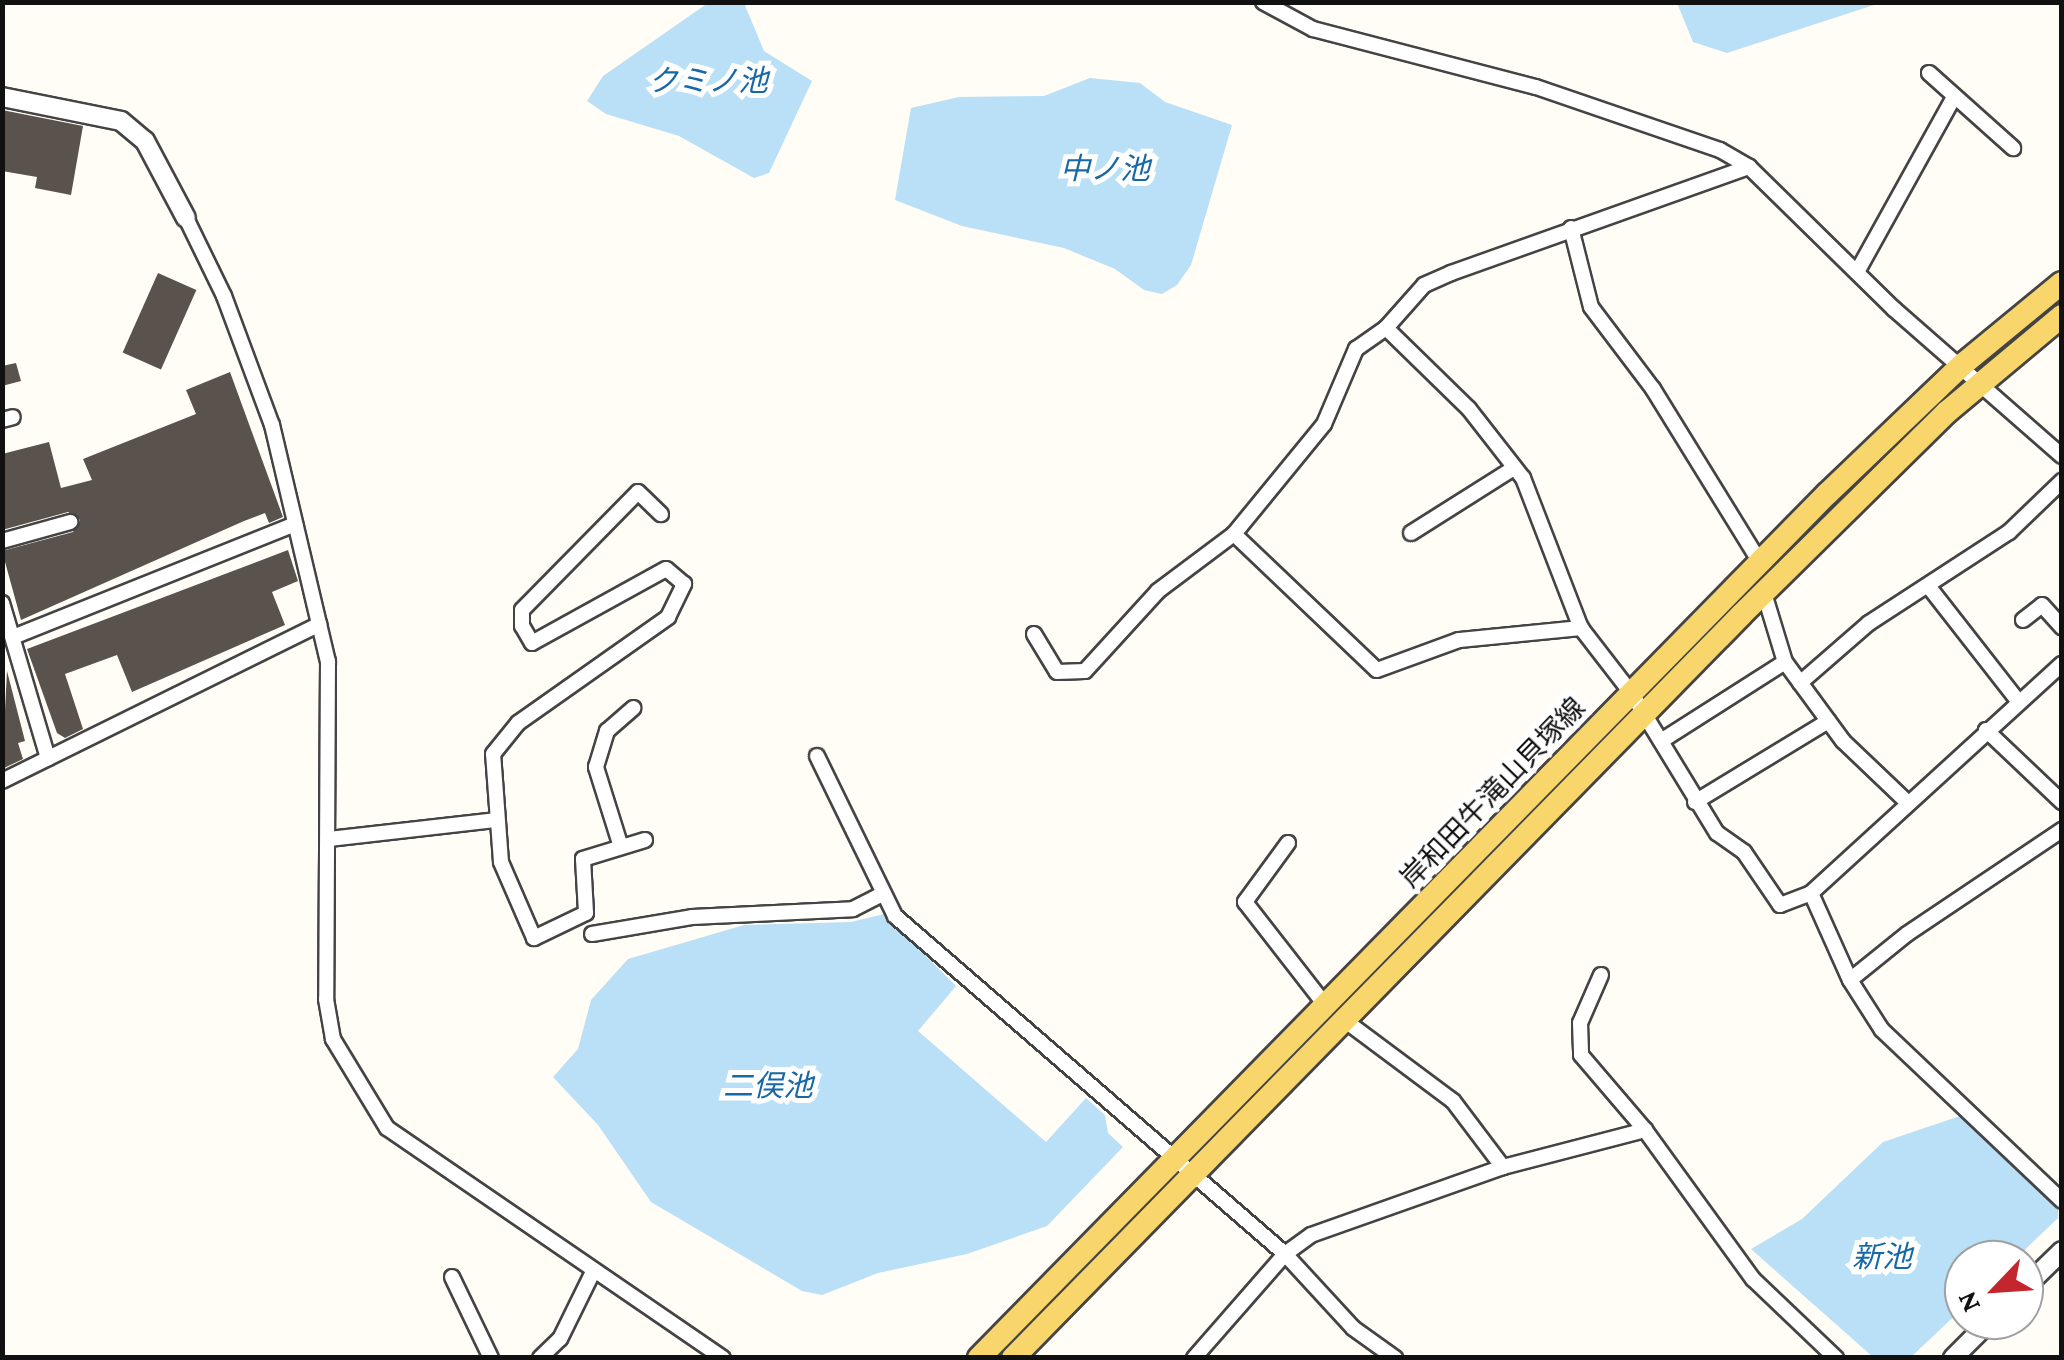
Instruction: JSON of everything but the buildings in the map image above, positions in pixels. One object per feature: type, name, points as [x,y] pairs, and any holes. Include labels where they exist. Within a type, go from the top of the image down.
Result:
[{"type":"main road","name":"岸和田牛滝山貝塚線","points":[[1012,1358],[1184,1168],[1760,562],[1962,365],[2062,283]]},
{"type":"main road","name":"岸和田牛滝山貝塚線","points":[[1335,1012],[1646,716],[1764,593],[1981,381],[2062,316]]},
{"type":"main road","name":"岸和田牛滝山貝塚線","points":[[979,1358],[1184,1168]]},
{"type":"street","points":[[1263,2],[1313,28],[1676,130],[1749,167],[1857,272],[2062,456]]},
{"type":"street","points":[[1929,74],[2013,148]]},
{"type":"street","points":[[2,97],[121,121],[146,141],[186,218],[259,386],[328,661],[326,999],[333,1039],[370,1103],[400,1138],[723,1358]]},
{"type":"street","points":[[1857,272],[1952,98]]},
{"type":"street","points":[[1034,634],[1058,672],[1085,671],[1158,591],[1234,534],[1324,424],[1356,349],[1386,328],[1424,285],[1571,228],[1749,167]]},
{"type":"street","points":[[1571,228],[1591,307],[1653,388],[1760,562]]},
{"type":"street","points":[[1386,328],[1470,409],[1514,468],[1538,507],[1580,628],[1632,694],[1717,833],[1744,852],[1780,906],[1811,893],[1866,849],[1908,803],[2062,664]]},
{"type":"street","points":[[1411,533],[1514,468]]},
{"type":"street","points":[[1800,683],[1869,623],[2009,532],[2062,480]]},
{"type":"street","points":[[645,840],[583,858],[586,912],[534,938],[509,888],[495,820],[492,754],[498,740],[634,646],[668,617],[684,584],[666,570],[532,644],[524,635],[522,610],[638,492],[660,514]]},
{"type":"street","points":[[2,541],[70,522]]},
{"type":"street","points":[[12,637],[295,524]]},
{"type":"street","points":[[1234,534],[1377,670],[1459,640],[1580,628]]},
{"type":"street","points":[[1929,587],[2018,701]]},
{"type":"street","points":[[1764,593],[1785,662],[1828,720],[1908,803]]},
{"type":"street","points":[[2,603],[48,758]]},
{"type":"street","points":[[2023,620],[2042,606],[2062,627]]},
{"type":"street","points":[[2,781],[319,624]]},
{"type":"street","points":[[1661,741],[1785,662]]},
{"type":"street","points":[[621,847],[596,767],[606,731],[633,708]]},
{"type":"street","points":[[1695,802],[1828,720]]},
{"type":"street","points":[[1986,730],[2062,802]]},
{"type":"street","points":[[817,756],[882,894],[960,978],[1285,1254],[1352,1328],[1394,1358]]},
{"type":"street","points":[[328,839],[495,820]]},
{"type":"street","points":[[1850,980],[1907,934],[2061,831]]},
{"type":"street","points":[[1288,843],[1245,902],[1335,1012],[1453,1102],[1503,1167]]},
{"type":"street","points":[[1811,893],[1850,980],[1912,1062],[2062,1201]]},
{"type":"street","points":[[592,934],[692,916],[853,909],[882,894]]},
{"type":"street","points":[[1600,975],[1580,1023],[1581,1055],[1645,1130],[1754,1278],[1836,1358]]},
{"type":"street","points":[[1194,1358],[1285,1254],[1324,1229],[1503,1167],[1645,1130]]},
{"type":"street","points":[[2044,1269],[2062,1251]]},
{"type":"street","points":[[540,1358],[560,1338],[593,1272]]},
{"type":"street","points":[[452,1277],[491,1358]]},
{"type":"street","points":[[1953,1358],[1971,1340]]},
{"type":"water","points":[[1677,2],[1880,3],[1727,53],[1693,42]]},
{"type":"water","name":"クミノ池","points":[[708,3],[744,3],[764,51],[812,81],[769,173],[754,178],[679,136],[606,114],[587,101],[603,76]]},
{"type":"water","name":"中ノ池","points":[[1090,78],[1140,83],[1165,102],[1232,125],[1191,265],[1177,285],[1162,294],[1144,290],[1115,269],[1064,248],[962,226],[895,200],[911,108],[959,97],[1044,96]]},
{"type":"water","name":"二俣池","points":[[884,914],[956,986],[918,1031],[1046,1142],[1086,1098],[1105,1115],[1108,1133],[1123,1147],[1047,1226],[967,1254],[878,1273],[822,1295],[802,1291],[651,1202],[598,1125],[553,1077],[578,1049],[591,1000],[628,959],[744,925],[851,922]]},
{"type":"water","name":"新池","points":[[1960,1116],[2058,1207],[2058,1218],[2035,1240],[1944,1240],[1944,1326],[1911,1357],[1873,1357],[1751,1249],[1802,1219],[1883,1142]]}]
